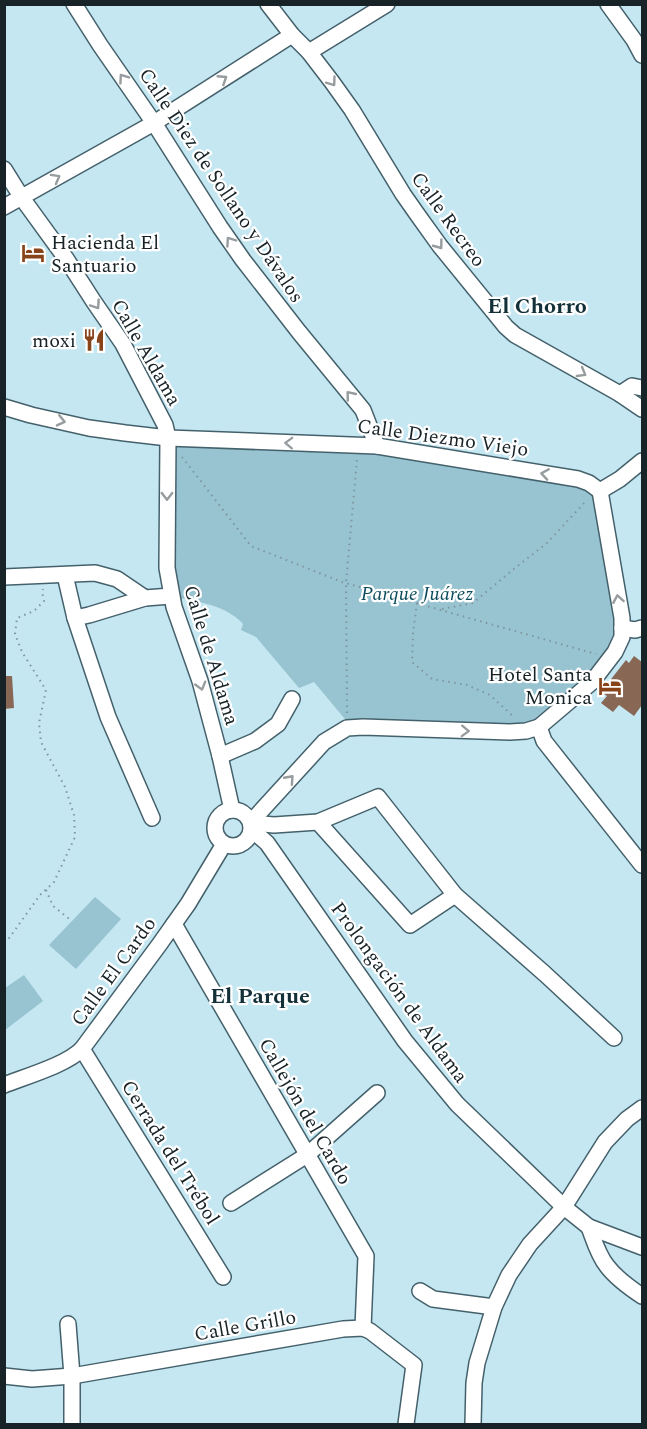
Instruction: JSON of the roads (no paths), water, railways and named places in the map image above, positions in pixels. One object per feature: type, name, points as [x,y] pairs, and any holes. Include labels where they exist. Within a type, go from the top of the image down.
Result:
[{"type":"street","name":"Calle Diez de Sollano y Dávalos","points":[[74,4],[243,260],[298,332],[363,410],[377,446]]},
{"type":"street","name":"Calle Recreo","points":[[268,4],[292,35],[309,52],[352,110],[403,194],[445,253],[506,327],[515,335],[620,394],[642,409]]},
{"type":"street","points":[[309,52],[387,4]]},
{"type":"street","points":[[608,4],[642,55]]},
{"type":"street","points":[[4,207],[154,123],[292,35]]},
{"type":"street","name":"Calle Aldama","points":[[4,169],[21,198],[67,260],[123,344],[165,425],[168,438]]},
{"type":"street","points":[[620,394],[632,386],[642,388]]},
{"type":"street","name":"Calle Diezmo Viejo","points":[[4,407],[89,428],[168,438],[377,446],[578,479],[600,491]]},
{"type":"street","name":"Calle de Aldama","points":[[168,438],[167,568],[171,596],[200,681],[232,810]]},
{"type":"street","points":[[251,825],[246,815],[232,810],[222,814],[216,822],[216,833],[224,844],[234,847],[243,844],[249,837],[251,825],[324,742],[347,728],[526,731],[539,727],[592,682],[615,652],[622,637],[622,618],[600,491],[620,479],[642,460]]},
{"type":"street","points":[[4,577],[95,573],[117,579],[145,598]]},
{"type":"street","points":[[64,575],[75,618],[108,717],[152,818]]},
{"type":"street","points":[[105,610],[112,599],[111,578]]},
{"type":"street","points":[[75,618],[145,598],[171,596]]},
{"type":"street","points":[[622,628],[635,630],[642,628]]},
{"type":"street","points":[[220,756],[255,741],[278,724],[292,699]]},
{"type":"street","points":[[539,727],[544,741],[642,866]]},
{"type":"street","points":[[251,825],[318,822],[378,796],[455,895],[614,1038]]},
{"type":"street","points":[[318,822],[411,925],[455,895]]},
{"type":"street","name":"Prolongación de Aldama","points":[[251,825],[267,843],[405,1041],[457,1104],[564,1207],[589,1227],[642,1247]]},
{"type":"street","name":"Calle El Cardo","points":[[4,1085],[57,1064],[82,1049],[188,904],[224,844]]},
{"type":"street","name":"Callejón del Cardo","points":[[174,924],[366,1256],[363,1328]]},
{"type":"street","name":"Cerrada del Trébol","points":[[82,1049],[223,1278]]},
{"type":"street","points":[[231,1203],[307,1155],[377,1093]]},
{"type":"street","points":[[473,1425],[477,1363],[494,1307],[509,1275],[525,1252],[564,1207],[605,1143],[627,1119],[642,1108]]},
{"type":"street","points":[[589,1227],[600,1256],[606,1265],[642,1296]]},
{"type":"street","points":[[420,1291],[433,1299],[494,1307]]},
{"type":"street","points":[[68,1324],[72,1376],[72,1425]]},
{"type":"street","points":[[363,1328],[414,1365],[406,1425]]},
{"type":"street","name":"Calle Grillo","points":[[4,1376],[32,1379],[72,1376],[343,1329],[363,1328]]},
{"type":"place","name":"Hacienda El Santuario","points":[[33,253]]},
{"type":"place","name":"moxi","points":[[94,340]]},
{"type":"place","name":"Hotel Santa Monica","points":[[610,686]]},
{"type":"district","name":"El Chorro","points":[[537,305]]},
{"type":"district","name":"El Parque","points":[[260,995]]},
{"type":"park label","name":"Parque Juárez","points":[[417,593]]}]
